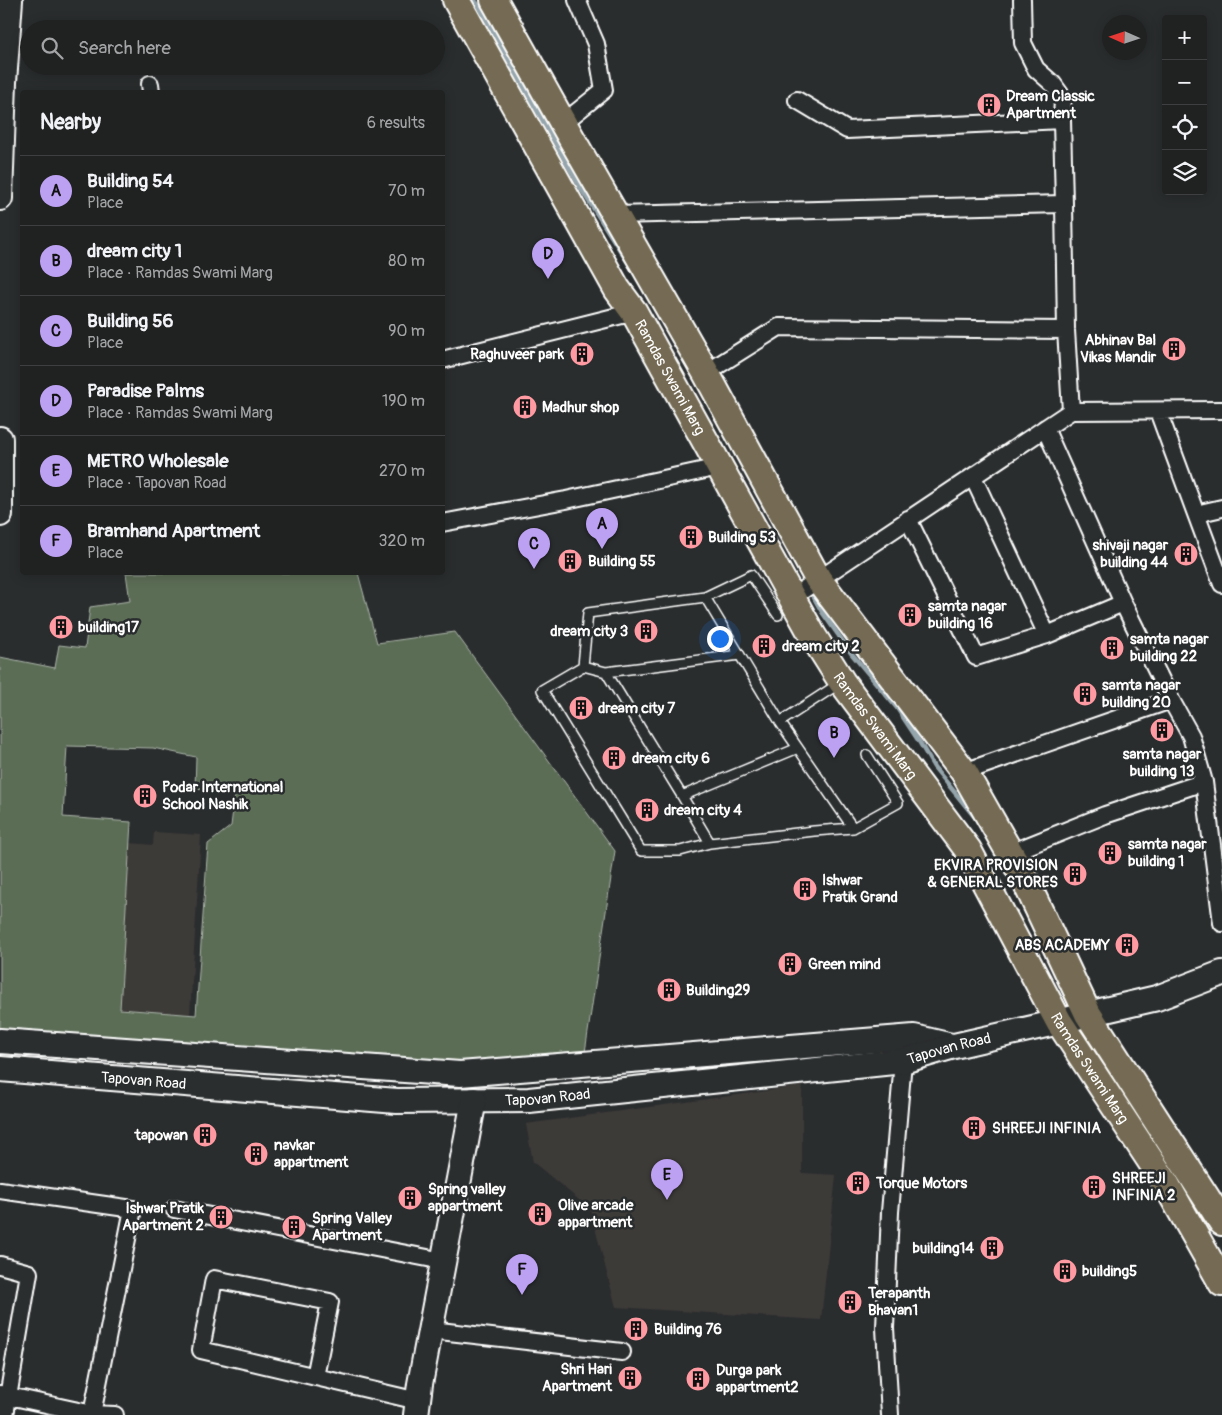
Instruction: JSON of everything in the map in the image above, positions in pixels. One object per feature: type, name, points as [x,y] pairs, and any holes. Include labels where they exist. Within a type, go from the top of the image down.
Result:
[{"type":"main road","points":[[0,198],[1,137],[10,0]]},
{"type":"main road","name":"Ramdas Swami Marg","points":[[456,0],[617,289],[634,312],[719,466],[801,593],[813,636],[842,682],[968,850],[1059,1022],[1166,1184],[1222,1283]]},
{"type":"main road","points":[[494,0],[615,216],[706,373],[801,593],[964,772],[1022,874],[1088,1014],[1222,1222]]},
{"type":"main road","points":[[0,439],[0,514]]},
{"type":"main road","name":"Tapovan Road","points":[[0,1069],[397,1100],[529,1100],[903,1061],[954,1046],[1157,998],[1222,973]]},
{"type":"main road","points":[[0,1041],[460,1074],[914,1038],[954,1046]]},
{"type":"main road","points":[[417,1408],[474,1100]]},
{"type":"street","points":[[563,123],[604,90],[596,44],[577,0]]},
{"type":"street","points":[[1022,0],[1023,43],[1036,69],[1054,84],[1063,98],[1066,330],[1071,411]]},
{"type":"street","points":[[797,100],[847,130],[1062,120]]},
{"type":"street","points":[[615,216],[1064,204]]},
{"type":"street","points":[[445,359],[634,312]]},
{"type":"street","points":[[706,373],[779,327],[1066,330]]},
{"type":"street","points":[[801,593],[908,519],[1071,411],[1222,410]]},
{"type":"street","points":[[1158,411],[1222,584]]},
{"type":"street","points":[[1045,428],[1124,604],[1171,700],[1191,736],[1204,782],[1222,923]]},
{"type":"street","points":[[445,522],[566,500],[719,466]]},
{"type":"street","points":[[972,477],[1047,634]]},
{"type":"street","points":[[1196,514],[1222,508]]},
{"type":"street","points":[[908,519],[976,657],[1047,634],[1124,604]]},
{"type":"street","points":[[964,772],[1171,700]]},
{"type":"street","points":[[1010,853],[1105,815],[1204,782]]},
{"type":"street","points":[[890,1415],[885,1328],[890,1212],[903,1061]]},
{"type":"street","points":[[0,1190],[133,1209],[92,1414]]},
{"type":"street","points":[[174,1209],[444,1261]]},
{"type":"street","points":[[0,1265],[30,1273],[4,1394],[5,1415]]},
{"type":"street","points":[[315,1377],[330,1302],[214,1279],[201,1350],[315,1377],[417,1408]]},
{"type":"street","points":[[431,1330],[622,1352]]},
{"type":"street","points":[[4,1394],[92,1414],[115,1415]]},
{"type":"lane","points":[[583,666],[588,613],[705,597],[751,575],[801,593]]},
{"type":"lane","points":[[705,597],[780,722],[853,828]]},
{"type":"lane","points":[[740,655],[606,672],[583,666],[542,690],[640,850],[680,851],[710,844],[853,828],[898,803],[867,755]]},
{"type":"lane","points":[[606,672],[710,844]]},
{"type":"lane","points":[[780,722],[842,682]]},
{"type":"lane","points":[[682,796],[798,748]]},
{"type":"shaded area","points":[[154,832],[201,835],[190,1014],[120,1009],[130,843],[153,845]]},
{"type":"shaded area","points":[[802,1086],[802,1173],[836,1175],[821,1320],[616,1307],[590,1209],[533,1162],[526,1124]]},
{"type":"green space","points":[[126,575],[359,575],[377,643],[455,632],[615,851],[584,1059],[416,1071],[0,1041],[0,657],[55,668],[59,645],[85,648],[90,607],[130,601]],"holes":[[[67,746],[153,748],[196,757],[195,788],[235,793],[231,826],[208,844],[196,1015],[120,1009],[131,822],[63,817]]]},
{"type":"waterway","points":[[475,0],[580,187],[630,266]]},
{"type":"waterway","points":[[809,589],[822,612],[851,653],[897,708],[934,767],[978,821]]},
{"type":"place","name":"Dream Classic Apartment","points":[[989,105]]},
{"type":"place","name":"Paradise Palms","points":[[548,279]]},
{"type":"place","name":"Abhinav Bal Vikas Mandir","points":[[1174,349]]},
{"type":"place","name":"Raghuveer park","points":[[582,354]]},
{"type":"place","name":"Madhur shop","points":[[525,407]]},
{"type":"place","name":"Building 53","points":[[691,537]]},
{"type":"place","name":"Building 54","points":[[602,549]]},
{"type":"place","name":"shivaji nagar building 44","points":[[1186,554]]},
{"type":"place","name":"Building 55","points":[[570,561]]},
{"type":"place","name":"Building 56","points":[[534,569]]},
{"type":"place","name":"samta nagar building 16","points":[[910,615]]},
{"type":"place","name":"building17","points":[[61,627]]},
{"type":"place","name":"dream city 3","points":[[646,631]]},
{"type":"place","name":"dream city 2","points":[[764,646]]},
{"type":"place","name":"samta nagar building 22","points":[[1112,648]]},
{"type":"place","name":"samta nagar building 20","points":[[1085,694]]},
{"type":"place","name":"dream city 7","points":[[581,708]]},
{"type":"place","name":"samta nagar building 13","points":[[1162,730]]},
{"type":"place","name":"dream city 6","points":[[614,758]]},
{"type":"place","name":"dream city 1","points":[[834,758]]},
{"type":"place","name":"Podar International School Nashik","points":[[145,796]]},
{"type":"place","name":"dream city 4","points":[[647,810]]},
{"type":"place","name":"samta nagar building 1","points":[[1110,853]]},
{"type":"place","name":"EKVIRA PROVISION & GENERAL STORES","points":[[1075,874]]},
{"type":"place","name":"Ishwar Pratik Grand","points":[[805,889]]},
{"type":"place","name":"ABS ACADEMY","points":[[1127,945]]},
{"type":"place","name":"Green mind","points":[[790,964]]},
{"type":"place","name":"Building29","points":[[669,990]]},
{"type":"place","name":"SHREEJI INFINIA","points":[[974,1128]]},
{"type":"place","name":"tapowan","points":[[205,1135]]},
{"type":"place","name":"navkar appartment","points":[[256,1154]]},
{"type":"place","name":"Torque Motors","points":[[858,1183]]},
{"type":"place","name":"SHREEJI INFINIA 2","points":[[1094,1187]]},
{"type":"place","name":"Spring valley appartment","points":[[410,1198]]},
{"type":"place","name":"METRO Wholesale","points":[[667,1200]]},
{"type":"place","name":"Olive arcade appartment","points":[[540,1214]]},
{"type":"place","name":"Ishwar Pratik Apartment 2","points":[[221,1217]]},
{"type":"place","name":"Spring Valley Apartment","points":[[294,1227]]},
{"type":"place","name":"building14","points":[[992,1248]]},
{"type":"place","name":"building5","points":[[1065,1271]]},
{"type":"place","name":"Bramhand Apartment","points":[[522,1295]]},
{"type":"place","name":"Terapanth Bhavan1","points":[[850,1302]]},
{"type":"place","name":"Building 76","points":[[636,1329]]},
{"type":"place","name":"Shri Hari Apartment","points":[[630,1378]]},
{"type":"place","name":"Durga park appartment2","points":[[698,1379]]}]
